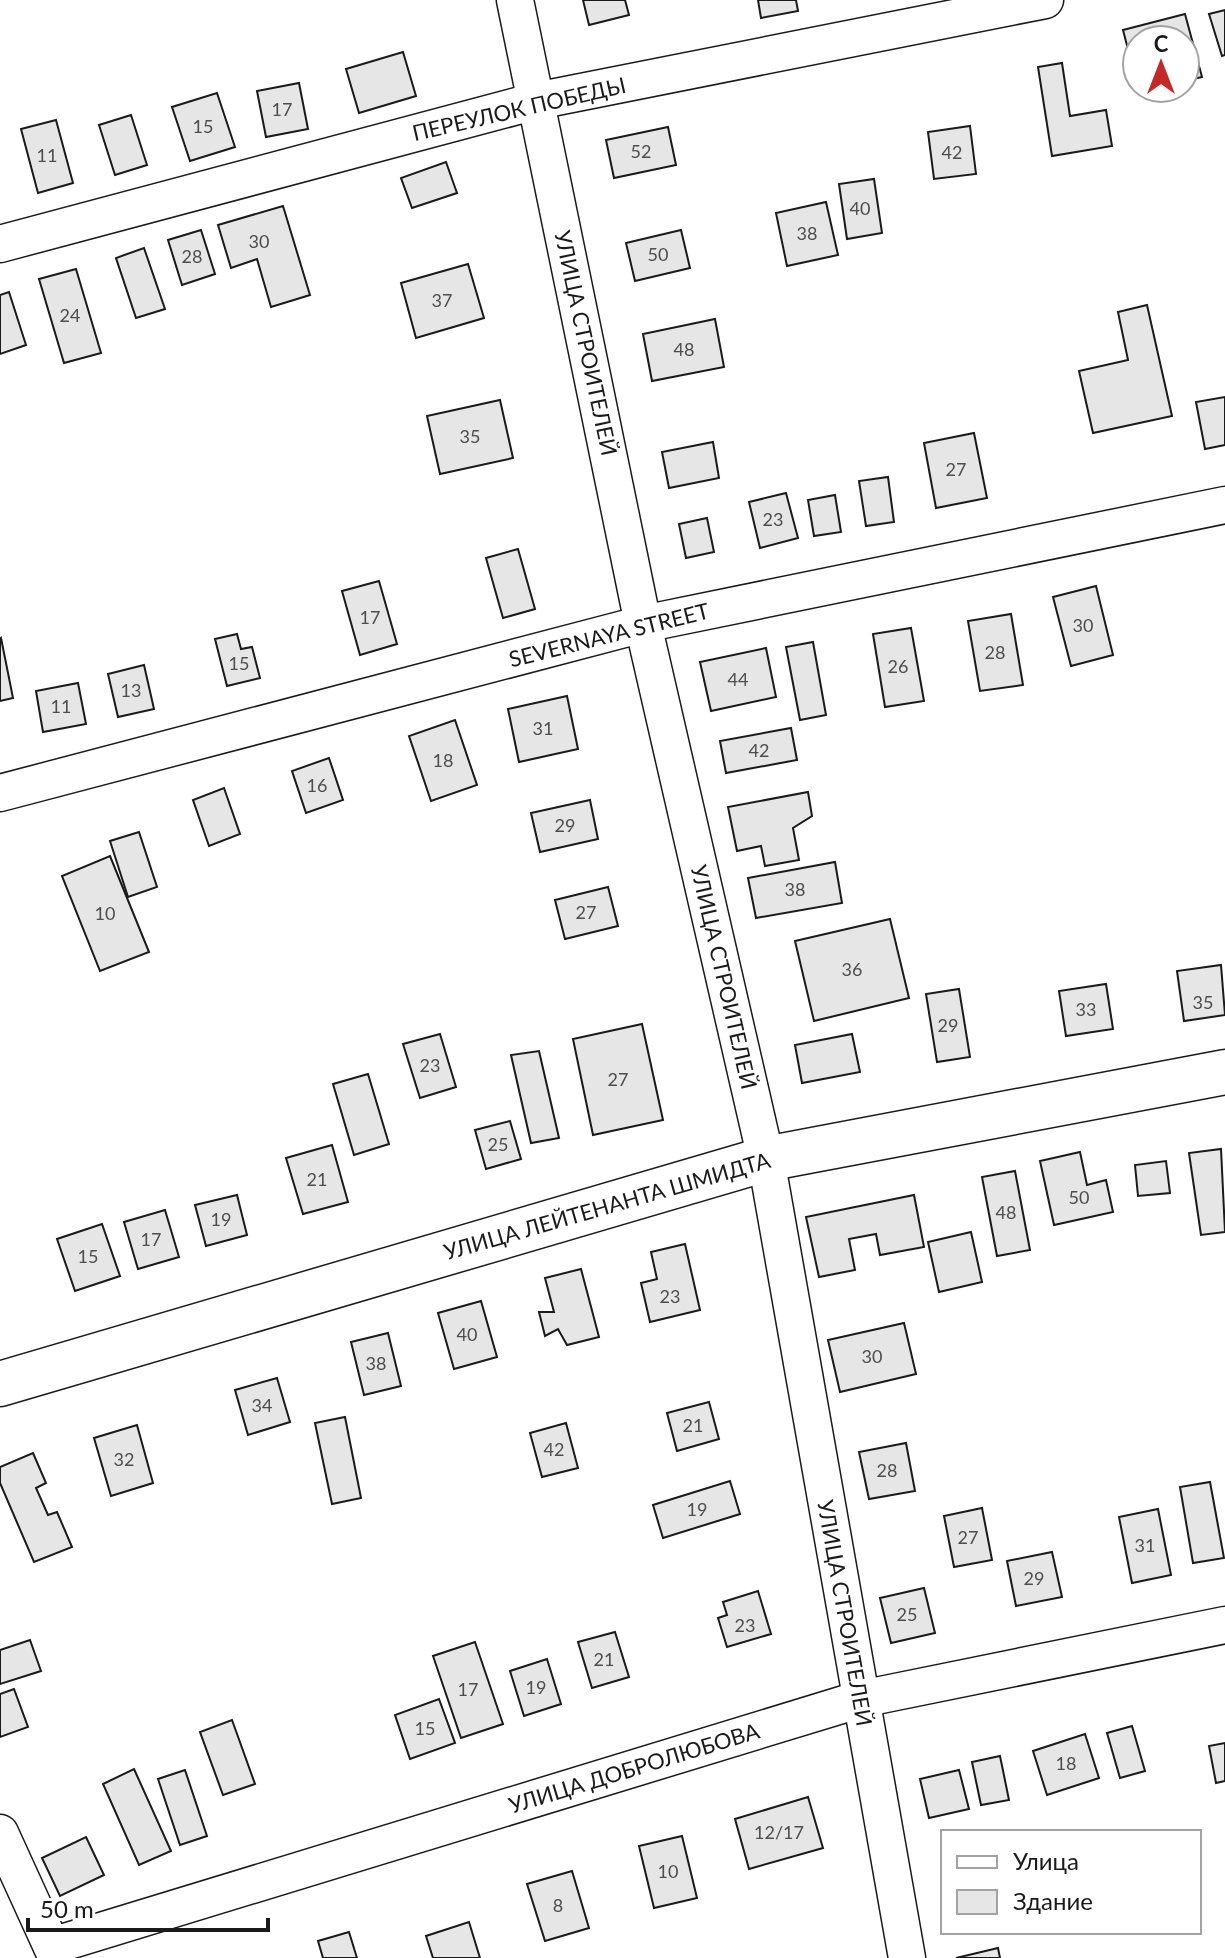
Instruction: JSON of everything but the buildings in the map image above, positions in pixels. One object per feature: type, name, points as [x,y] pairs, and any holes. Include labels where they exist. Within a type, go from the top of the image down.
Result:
[{"type":"main road","name":"УЛИЦА ЛЕЙТЕНАНТА ШМИДТА","points":[[0,1384],[766,1159],[1225,1072]]},
{"type":"street","name":"УЛИЦА СТРОИТЕЛЕЙ","points":[[515,0],[643,624],[766,1159],[907,1958]]},
{"type":"street","name":"ПЕРЕУЛОК ПОБЕДЫ","points":[[0,244],[536,101],[1045,0]]},
{"type":"street","name":"SEVERNAYA STREET","points":[[0,793],[643,624],[1225,505]]},
{"type":"street","name":"УЛИЦА ДОБРОЛЮБОВА","points":[[55,1952],[861,1699],[1225,1625]]},
{"type":"street","points":[[0,1833],[55,1952]]}]
